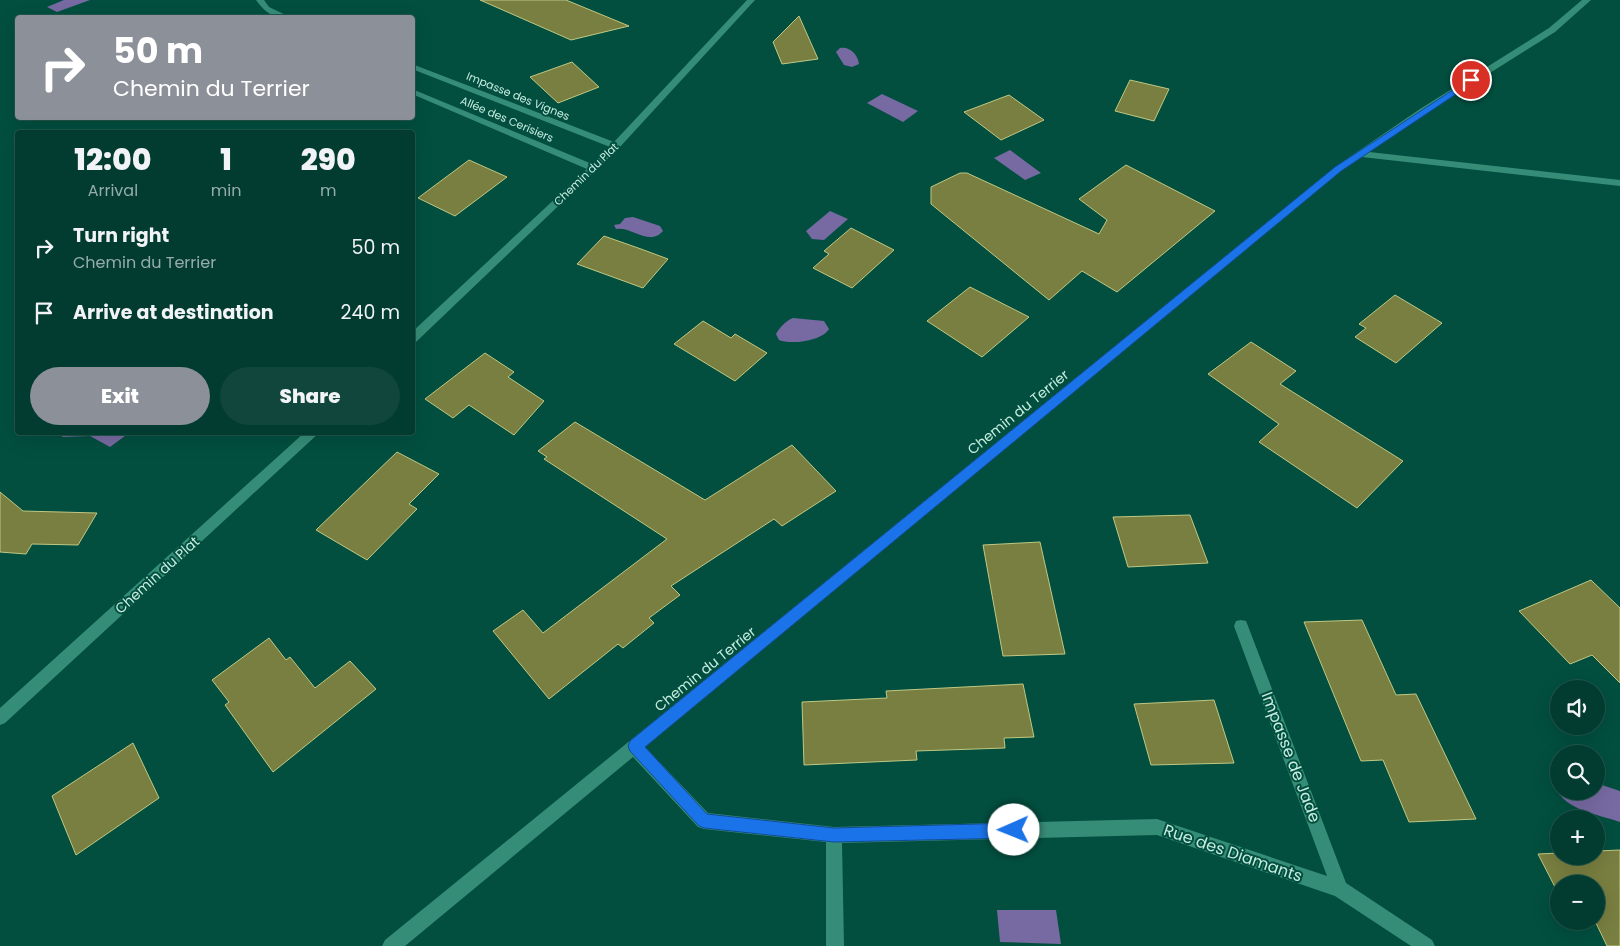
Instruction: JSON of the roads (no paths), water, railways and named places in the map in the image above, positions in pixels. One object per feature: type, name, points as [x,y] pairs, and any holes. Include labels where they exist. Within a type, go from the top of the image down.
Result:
[{"type":"street","points":[[260,0],[266,9],[281,15]]},
{"type":"street","name":"Chemin du Plat","points":[[415,336],[616,146],[751,0]]},
{"type":"street","name":"Chemin du Terrier","points":[[391,946],[1338,169],[1423,111],[1552,30],[1587,0]]},
{"type":"street","name":"Impasse des Vignes","points":[[415,67],[616,146]]},
{"type":"street","name":"Allée des Cerisiers","points":[[415,92],[593,168]]},
{"type":"street","points":[[1360,154],[1620,183]]},
{"type":"street","name":"Chemin du Plat","points":[[0,718],[311,435]]},
{"type":"street","name":"Impasse de Jade","points":[[1241,626],[1340,889]]},
{"type":"street","name":"Rue des Diamants","points":[[634,746],[704,820],[834,835],[1157,827],[1340,889],[1426,946]]},
{"type":"street","points":[[834,835],[835,946]]}]
